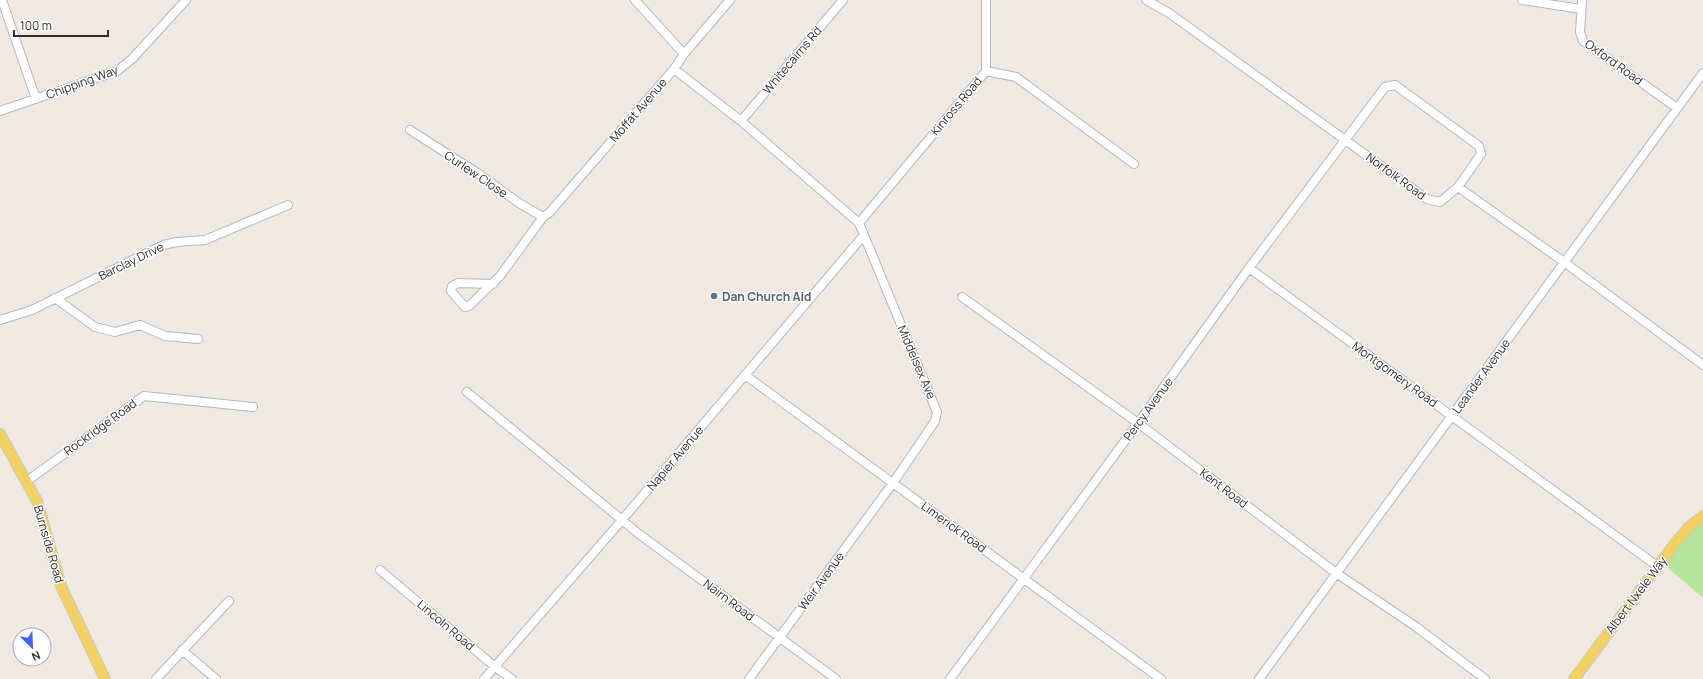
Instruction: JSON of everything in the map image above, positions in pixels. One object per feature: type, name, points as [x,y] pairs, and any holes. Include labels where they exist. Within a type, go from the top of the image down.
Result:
[{"type":"main road","name":"Burnside Road","points":[[0,434],[27,481],[37,502],[61,586],[105,679]]},
{"type":"main road","name":"Albert Nxele Way","points":[[1574,679],[1657,566],[1688,528],[1703,516]]},
{"type":"street","points":[[2,0],[36,99]]},
{"type":"street","name":"Chipping Way","points":[[0,111],[117,71],[126,65],[186,0]]},
{"type":"street","points":[[635,0],[684,54]]},
{"type":"street","name":"Moffat Avenue","points":[[493,284],[458,283],[452,286],[451,290],[465,308],[493,284],[543,217],[549,213],[674,69],[684,54],[730,0]]},
{"type":"street","name":"Whitecairns Rd","points":[[741,121],[843,0]]},
{"type":"street","points":[[986,0],[986,71]]},
{"type":"street","name":"Norfolk Road","points":[[1146,0],[1169,13],[1345,139],[1427,200],[1440,202],[1458,187],[1481,154],[1479,146],[1395,85],[1384,87],[1345,139]]},
{"type":"street","points":[[1522,0],[1581,9]]},
{"type":"street","name":"Oxford Road","points":[[1582,0],[1580,32],[1583,41],[1678,108]]},
{"type":"street","points":[[674,69],[741,121],[859,223]]},
{"type":"street","name":"Kinross Road","points":[[859,223],[986,71],[1016,77],[1134,164]]},
{"type":"street","name":"Leander Avenue","points":[[1260,679],[1336,573],[1453,416],[1703,73]]},
{"type":"street","name":"Curlew Close","points":[[410,130],[476,172],[519,203],[543,217]]},
{"type":"street","name":"Percy Avenue","points":[[950,679],[1138,423],[1249,268],[1345,139]]},
{"type":"street","points":[[1458,187],[1564,262],[1703,365]]},
{"type":"street","name":"Barclay Drive","points":[[0,320],[32,310],[163,245],[177,242],[205,240],[288,205]]},
{"type":"street","name":"Middelsex Ave","points":[[859,223],[937,412],[935,421],[893,483]]},
{"type":"street","name":"Napier Avenue","points":[[484,679],[622,520],[864,234]]},
{"type":"street","name":"Montgomery Road","points":[[1249,268],[1657,566]]},
{"type":"street","name":"Kent Road","points":[[962,297],[1138,423],[1336,573],[1415,626],[1485,679]]},
{"type":"street","points":[[55,298],[92,325],[112,332],[138,324],[164,336],[198,339]]},
{"type":"street","name":"Limerick Road","points":[[745,375],[1161,679]]},
{"type":"street","name":"Nairn Road","points":[[467,392],[622,520],[836,679]]},
{"type":"street","name":"Rockridge Road","points":[[27,481],[144,396],[253,407]]},
{"type":"street","name":"Weir Avenue","points":[[749,679],[893,483]]},
{"type":"street","name":"Lincoln Road","points":[[380,570],[494,666],[512,679]]},
{"type":"street","points":[[156,679],[229,601]]},
{"type":"street","points":[[182,650],[216,679]]},
{"type":"green space","points":[[1703,519],[1703,598],[1662,563]]},
{"type":"place","name":"Dan Church Aid","points":[[714,296]]}]
